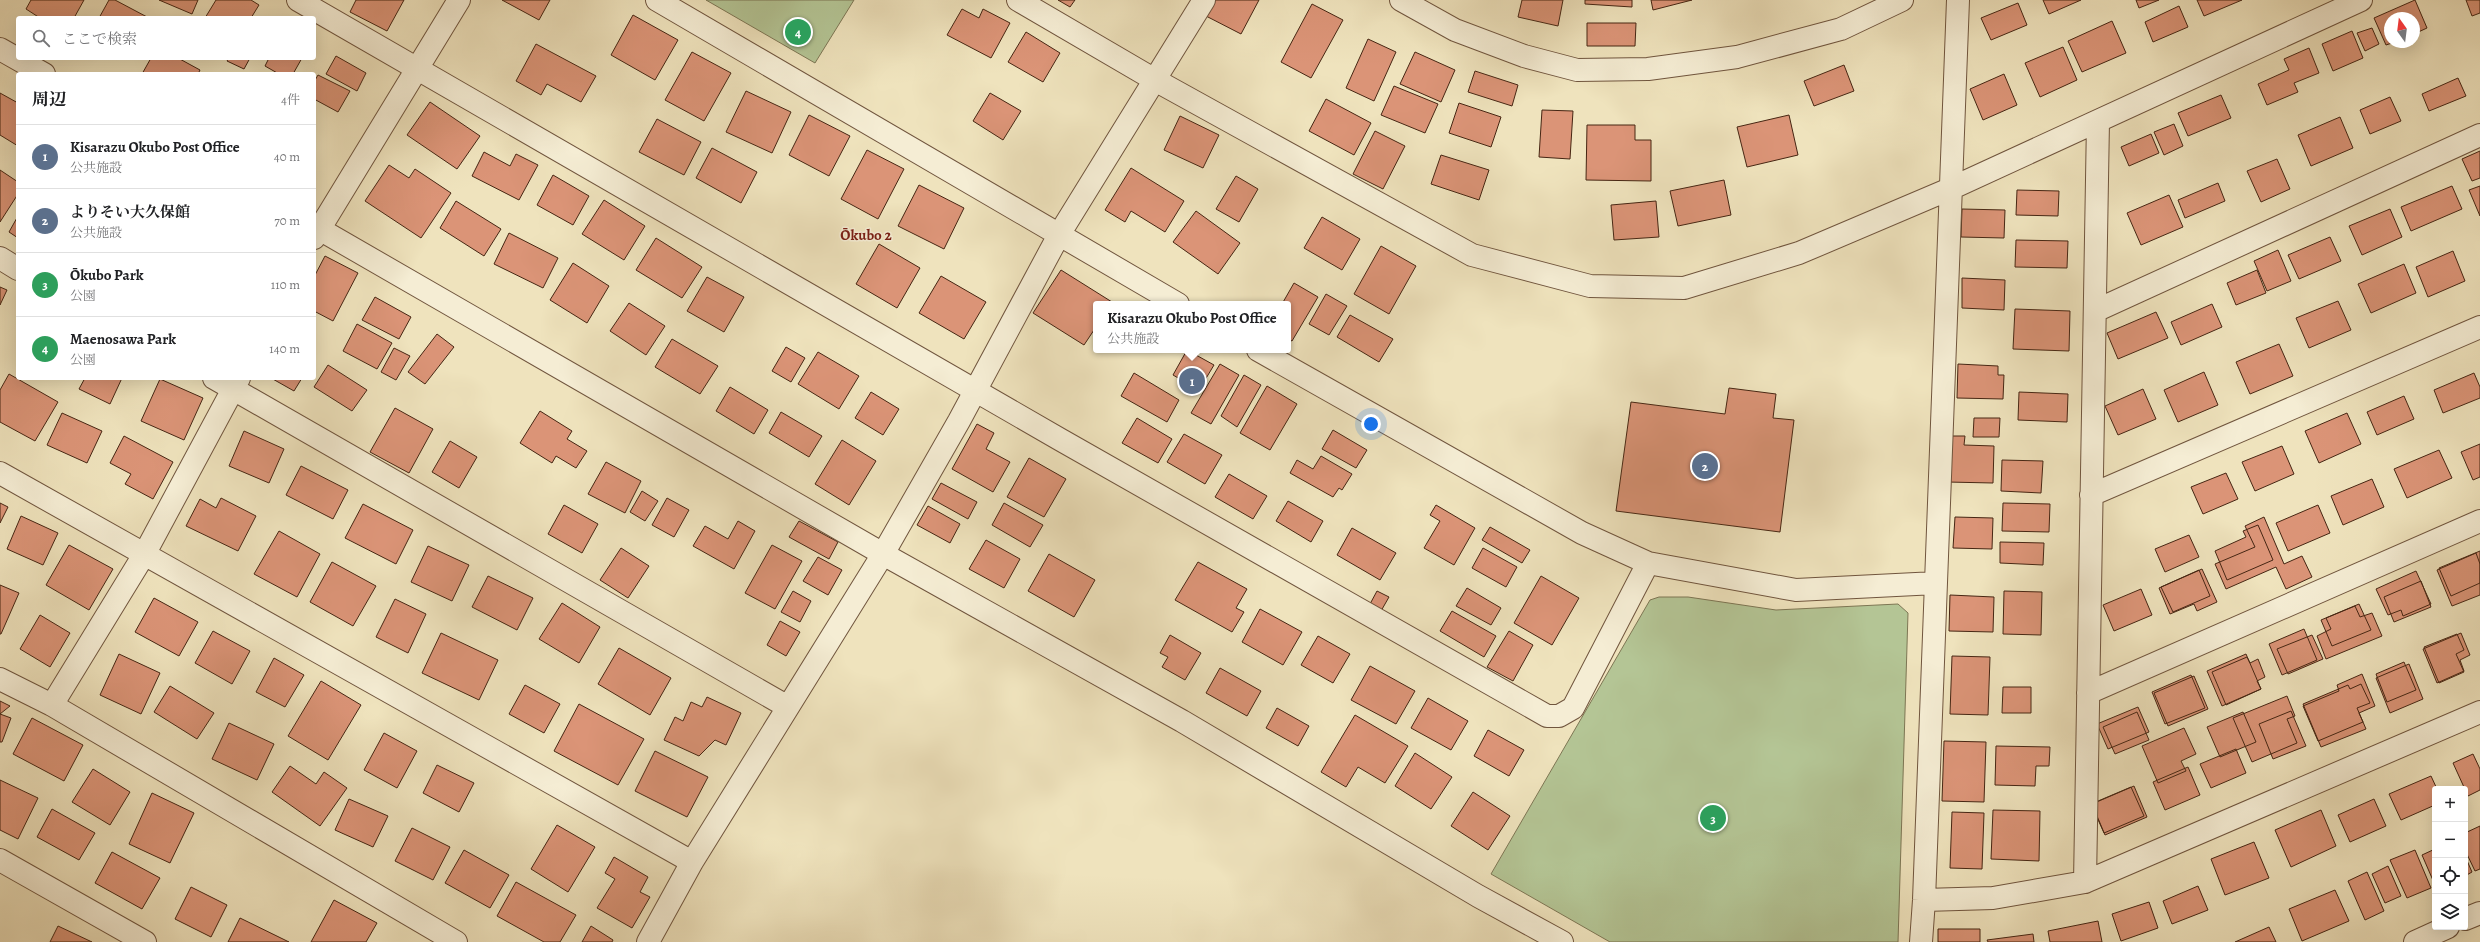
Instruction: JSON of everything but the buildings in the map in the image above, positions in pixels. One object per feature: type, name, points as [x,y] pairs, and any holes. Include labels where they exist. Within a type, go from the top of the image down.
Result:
[{"type":"street","points":[[298,0],[976,389],[1068,444],[1547,716],[1559,716],[1573,708],[1648,563]]},
{"type":"street","points":[[459,0],[316,231],[883,554],[1182,721],[1478,896],[1562,942]]},
{"type":"street","points":[[657,0],[1060,233],[1173,301]]},
{"type":"street","points":[[1018,0],[1155,80],[1472,255],[1590,286],[1684,288],[1799,253],[1952,188],[2361,0]]},
{"type":"street","points":[[648,942],[692,862],[883,554],[976,389],[1060,233],[1204,0]]},
{"type":"street","points":[[1401,0],[1455,30],[1524,56],[1577,70],[1648,68],[1737,57],[1841,29],[1902,0]]},
{"type":"street","points":[[1921,942],[1924,900],[1952,188],[1958,0]]},
{"type":"street","points":[[0,49],[16,58]]},
{"type":"street","points":[[19,60],[40,72]]},
{"type":"street","points":[[2084,882],[2098,121]]},
{"type":"street","points":[[2095,311],[2480,136]]},
{"type":"street","points":[[0,258],[16,267]]},
{"type":"street","points":[[2092,494],[2480,327]]},
{"type":"street","points":[[1263,353],[1582,533],[1648,563],[1796,590],[1936,583]]},
{"type":"street","points":[[223,380],[236,383],[788,708]]},
{"type":"street","points":[[52,705],[144,553],[236,383]]},
{"type":"street","points":[[0,473],[692,862]]},
{"type":"street","points":[[2088,693],[2480,521]]},
{"type":"street","points":[[0,679],[52,705],[456,942]]},
{"type":"street","points":[[1924,900],[1993,898],[2084,882],[2480,712]]},
{"type":"street","points":[[0,860],[145,942]]},
{"type":"street","points":[[2468,919],[2480,913]]},
{"type":"street","points":[[2415,942],[2441,930]]},
{"type":"green space","points":[[706,0],[854,0],[815,63]]},
{"type":"green space","points":[[1659,597],[1688,597],[1776,610],[1898,604],[1908,613],[1898,942],[1610,942],[1491,874],[1650,600]]},
{"type":"place","name":"Maenosawa Park","points":[[798,32]]},
{"type":"place","name":"Kisarazu Okubo Post Office","points":[[1192,381]]},
{"type":"place","name":"よりそい大久保館","points":[[1705,466]]},
{"type":"place","name":"Ōkubo Park","points":[[1713,818]]},
{"type":"district","name":"Ōkubo 2","points":[[866,235]]}]
